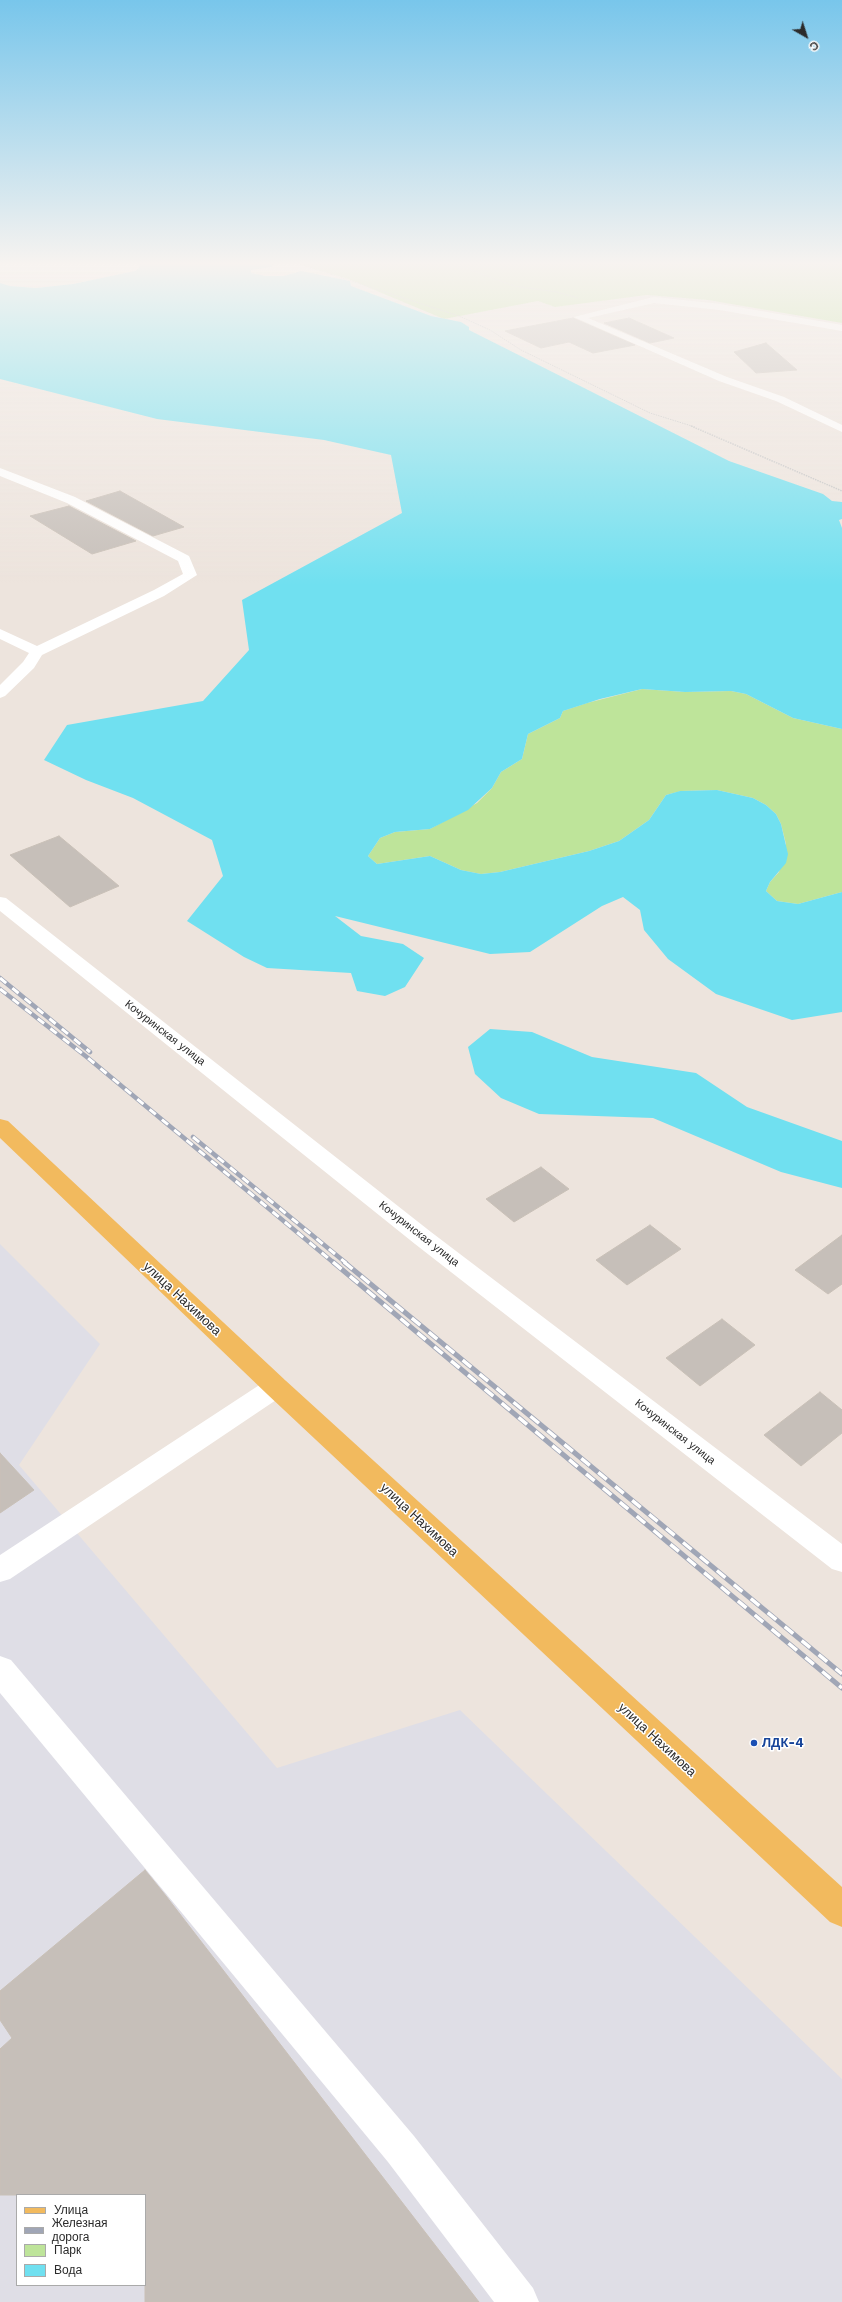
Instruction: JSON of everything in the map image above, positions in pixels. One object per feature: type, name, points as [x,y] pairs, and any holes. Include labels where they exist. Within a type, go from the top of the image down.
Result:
[{"type":"main road","name":"улица Нахимова","points":[[0,1126],[276,1387],[842,1910]]},
{"type":"street","points":[[701,369],[780,399],[842,429]]},
{"type":"street","points":[[0,472],[71,500],[184,559],[190,575],[159,593],[36,652],[29,665],[0,693]]},
{"type":"street","points":[[0,633],[36,652]]},
{"type":"street","name":"Кочуринская улица","points":[[0,902],[417,1233],[842,1560]]},
{"type":"street","points":[[0,1570],[276,1387]]},
{"type":"street","points":[[0,1670],[401,2149],[519,2302]]},
{"type":"path","points":[[561,369],[650,413],[701,429],[842,491]]},
{"type":"shaded area","points":[[0,1244],[100,1344],[19,1465],[277,1768],[460,1710],[842,2079],[842,2302],[0,2302]]},
{"type":"green space","points":[[642,689],[685,692],[731,691],[746,694],[793,718],[842,729],[842,892],[798,904],[777,901],[766,891],[770,882],[779,872],[786,844],[781,824],[776,814],[766,805],[753,798],[717,790],[681,791],[666,795],[649,820],[619,841],[589,851],[500,872],[481,874],[461,870],[430,856],[377,864],[368,856],[380,838],[395,832],[430,829],[477,803],[492,788],[501,772],[522,759],[528,734],[560,718],[563,711],[587,703]]},
{"type":"water","points":[[0,369],[547,369],[729,461],[823,494],[832,501],[842,502],[842,519],[839,520],[842,528],[842,729],[793,718],[746,694],[731,691],[685,692],[642,689],[600,699],[563,711],[560,718],[528,734],[522,759],[501,772],[492,788],[468,810],[430,829],[395,832],[380,838],[368,856],[377,864],[430,856],[461,870],[481,874],[500,872],[589,851],[619,841],[649,820],[666,795],[680,791],[717,790],[753,798],[766,805],[776,814],[781,824],[788,854],[786,863],[770,882],[766,891],[777,901],[798,904],[842,892],[842,1012],[792,1020],[716,994],[668,959],[644,930],[640,910],[623,897],[602,906],[530,952],[490,954],[335,916],[361,936],[403,944],[424,958],[405,987],[385,996],[357,991],[351,973],[267,968],[244,957],[187,921],[223,876],[212,840],[133,798],[86,780],[44,760],[67,725],[203,701],[249,650],[242,600],[402,513],[391,455],[324,440],[157,419],[0,379]]},
{"type":"water","points":[[490,1029],[532,1032],[592,1057],[696,1073],[747,1107],[842,1141],[842,1188],[781,1172],[653,1118],[539,1114],[501,1098],[475,1074],[468,1047]]},
{"type":"building","points":[[752,369],[797,370],[756,373]]},
{"type":"building","points":[[120,491],[184,527],[153,536],[86,501]]},
{"type":"building","points":[[69,506],[136,541],[92,554],[30,516]]},
{"type":"building","points":[[59,836],[119,886],[70,907],[10,855]]},
{"type":"building","points":[[541,1167],[569,1189],[514,1222],[486,1199]]},
{"type":"building","points":[[650,1225],[681,1249],[627,1285],[596,1260]]},
{"type":"building","points":[[842,1235],[842,1284],[828,1294],[795,1270]]},
{"type":"building","points":[[722,1319],[755,1345],[700,1386],[666,1358]]},
{"type":"building","points":[[820,1392],[842,1410],[842,1433],[801,1466],[764,1435]]},
{"type":"building","points":[[0,1453],[34,1490],[0,1513]]},
{"type":"building","points":[[145,1870],[479,2302],[145,2302],[146,2194],[0,2195],[0,2049],[12,2038],[0,2020],[0,1991]]},
{"type":"railway","points":[[0,978],[90,1052]]},
{"type":"railway","points":[[0,989],[88,1058],[334,1263]]},
{"type":"railway","points":[[193,1137],[346,1263]]},
{"type":"railway","points":[[333,1262],[842,1688]]},
{"type":"railway","points":[[344,1262],[842,1674]]},
{"type":"place","name":"ЛДК-4","points":[[754,1743]]}]
